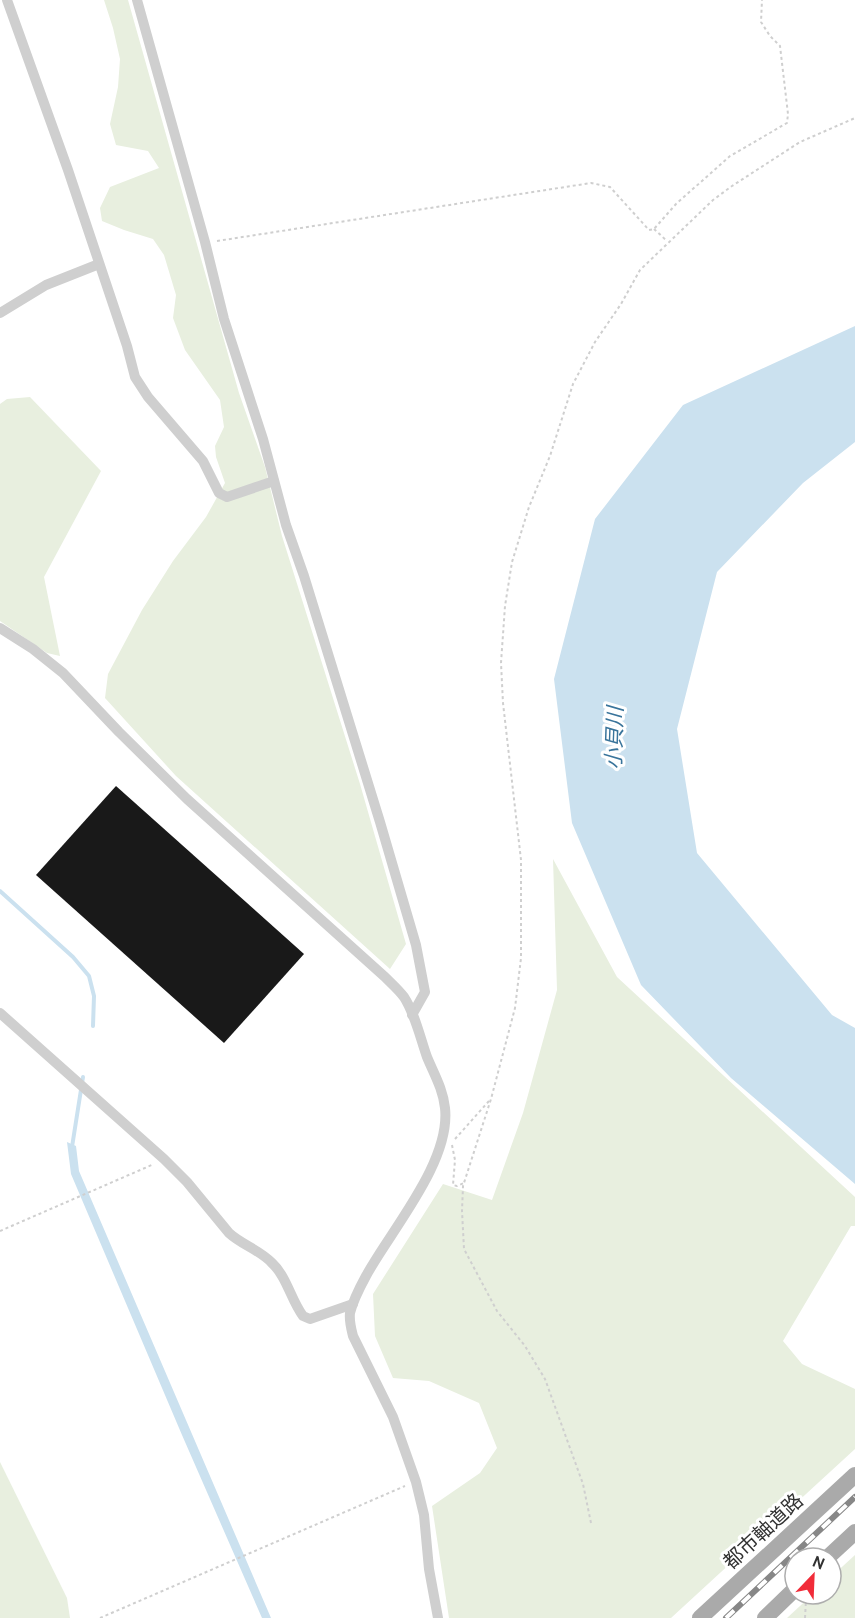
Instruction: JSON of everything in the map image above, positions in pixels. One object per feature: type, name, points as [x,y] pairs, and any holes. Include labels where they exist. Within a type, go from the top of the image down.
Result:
[{"type":"main road","name":"都市軸道路","points":[[700,1618],[855,1475]]},
{"type":"main road","points":[[840,1546],[855,1532]]},
{"type":"main road","points":[[765,1618],[783,1601]]},
{"type":"street","points":[[7,0],[127,346],[135,377],[148,397],[203,461],[219,493],[227,497],[274,481]]},
{"type":"street","points":[[137,0],[205,242],[224,319],[263,439],[286,525],[380,822],[416,945],[425,992],[412,1015]]},
{"type":"street","points":[[0,313],[46,285],[99,264]]},
{"type":"street","points":[[0,628],[33,649],[63,673],[118,732],[187,799],[385,977],[404,997],[412,1015],[441,1087],[445,1109],[445,1129],[421,1187],[377,1257],[353,1304],[350,1323],[353,1336],[393,1417],[416,1482],[424,1515],[429,1569],[438,1618]]},
{"type":"street","points":[[0,1013],[164,1160],[193,1189],[229,1233],[272,1262],[303,1316],[310,1319],[353,1304]]},
{"type":"path","points":[[205,242],[591,183],[610,187],[649,230],[654,229],[676,204],[730,156],[787,123],[788,114],[780,46],[770,36],[762,22],[762,0]]},
{"type":"path","points":[[591,1523],[583,1484],[545,1379],[525,1346],[497,1311],[464,1248],[463,1184],[491,1099],[515,1008],[521,958],[521,860],[503,703],[501,663],[505,606],[512,562],[573,384],[595,342],[621,304],[640,270],[713,200],[732,186],[800,142],[855,118]]},
{"type":"path","points":[[654,229],[668,242]]},
{"type":"path","points":[[438,1150],[451,1142],[491,1099]]},
{"type":"path","points":[[451,1142],[455,1160],[453,1185],[463,1184]]},
{"type":"path","points":[[0,1231],[164,1160]]},
{"type":"path","points":[[100,1618],[416,1482]]},
{"type":"green space","points":[[104,0],[128,0],[239,393],[265,467],[282,536],[360,784],[406,944],[390,969],[176,776],[105,698],[108,674],[142,610],[173,561],[206,517],[225,483],[216,457],[215,446],[224,427],[220,400],[185,350],[173,318],[176,295],[164,255],[153,239],[102,221],[100,208],[110,187],[159,168],[148,151],[116,145],[110,124],[118,87],[120,59]]},
{"type":"green space","points":[[30,397],[101,471],[44,577],[60,656],[47,653],[0,621],[0,404],[7,399]]},
{"type":"green space","points":[[553,859],[617,977],[855,1197],[855,1226],[851,1226],[783,1341],[802,1364],[855,1389],[855,1449],[671,1618],[449,1618],[432,1506],[480,1473],[497,1448],[479,1403],[429,1381],[393,1378],[375,1336],[373,1294],[443,1184],[492,1200],[523,1113],[557,990]]},
{"type":"green space","points":[[0,1462],[67,1598],[70,1618],[0,1618]]},
{"type":"green space","points":[[855,1555],[855,1618],[787,1618],[800,1606],[843,1606],[843,1566]]},
{"type":"water","name":"小貝川","points":[[855,326],[855,442],[803,483],[717,572],[677,729],[697,853],[832,1015],[855,1028],[855,1184],[731,1078],[641,985],[572,823],[554,679],[595,519],[683,405]]},
{"type":"water","points":[[67,1142],[76,1146],[79,1171],[271,1618],[262,1618],[182,1435],[71,1174]]},
{"type":"building","points":[[116,786],[304,954],[224,1043],[36,875]]},
{"type":"waterway","points":[[0,891],[73,957],[89,976],[94,996],[93,1026]]},
{"type":"waterway","points":[[72,1147],[83,1077]]},
{"type":"railway","points":[[726,1618],[855,1497]]}]
